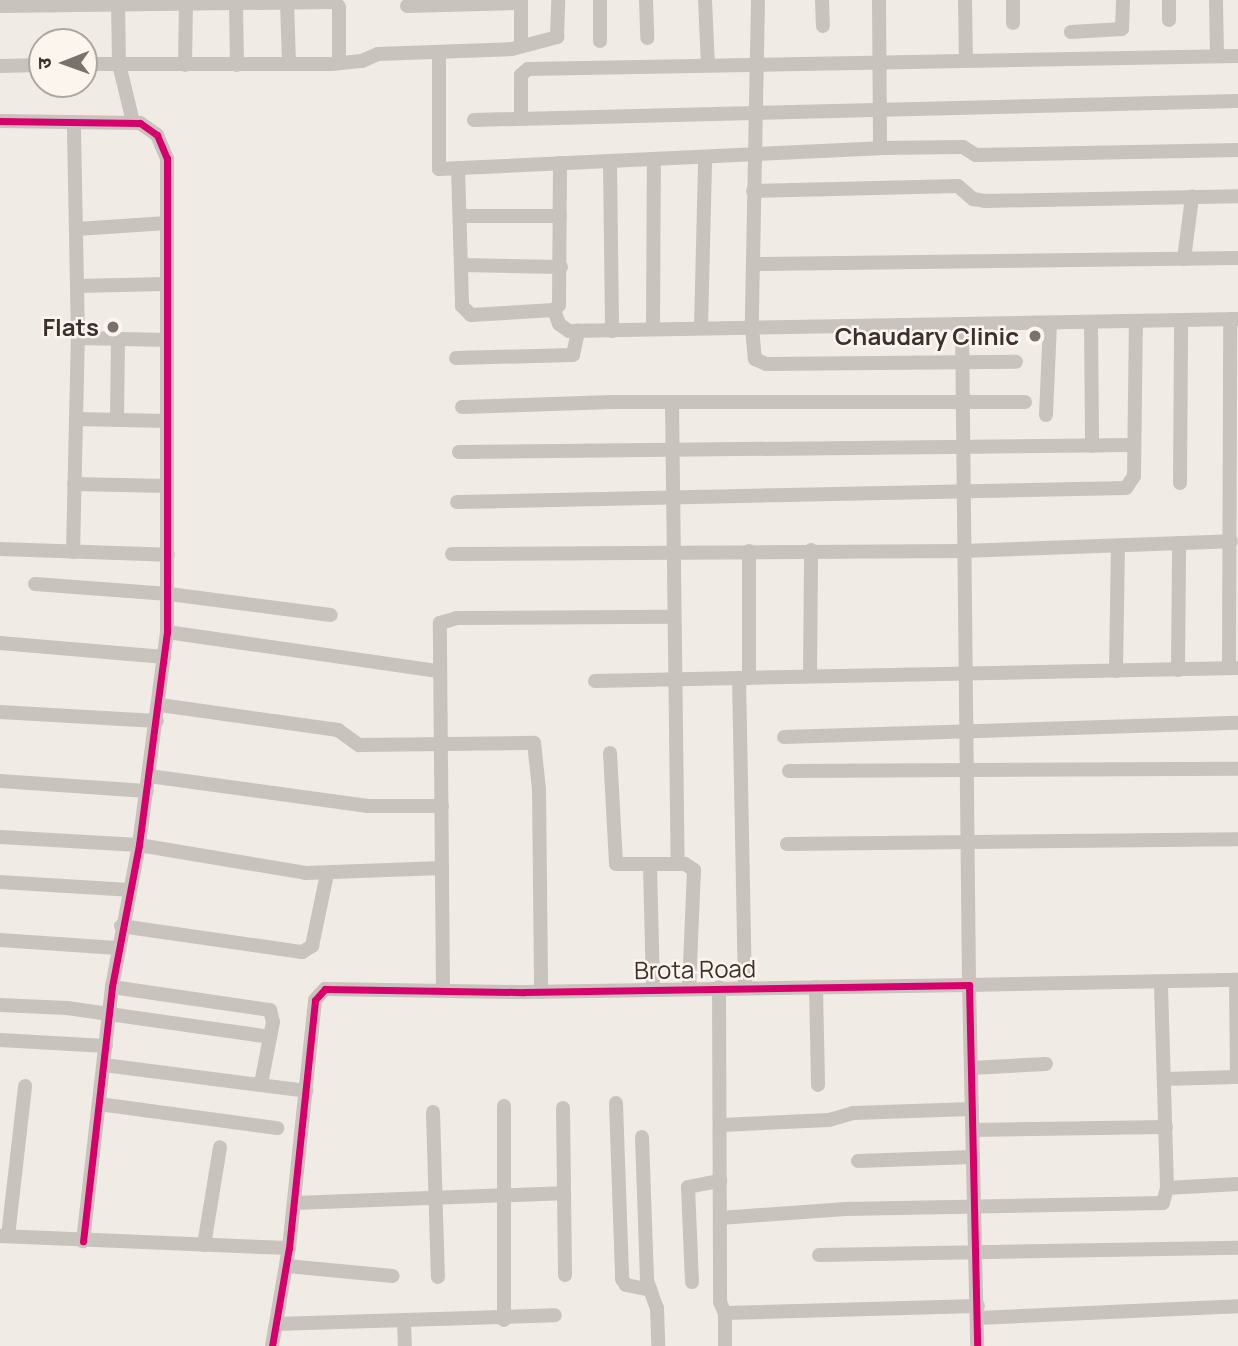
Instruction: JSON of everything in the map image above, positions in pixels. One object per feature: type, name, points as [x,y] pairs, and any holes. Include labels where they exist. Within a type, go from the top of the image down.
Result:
[{"type":"street","points":[[98,65],[340,63],[378,54],[518,46],[557,37],[558,0]]},
{"type":"street","points":[[600,0],[600,41]]},
{"type":"street","points":[[646,0],[647,38]]},
{"type":"street","points":[[705,0],[708,65]]},
{"type":"street","points":[[758,0],[753,191],[754,355],[761,363],[1016,362]]},
{"type":"street","points":[[822,0],[823,26]]},
{"type":"street","points":[[879,0],[882,62],[880,148]]},
{"type":"street","points":[[965,0],[966,61]]},
{"type":"street","points":[[1013,0],[1013,23]]},
{"type":"street","points":[[1071,32],[1122,29],[1123,0]]},
{"type":"street","points":[[1169,0],[1169,20]]},
{"type":"street","points":[[1216,0],[1217,56]]},
{"type":"street","points":[[407,6],[521,1],[518,46],[521,118]]},
{"type":"street","points":[[287,2],[289,64]]},
{"type":"street","points":[[185,65],[186,3]]},
{"type":"street","points":[[236,3],[237,65]]},
{"type":"street","points":[[0,6],[338,3],[340,63]]},
{"type":"street","points":[[118,4],[119,64],[133,122]]},
{"type":"street","points":[[439,52],[439,169],[705,159],[880,148],[963,147],[976,155],[1238,150]]},
{"type":"street","points":[[521,75],[528,69],[1238,56]]},
{"type":"street","points":[[0,66],[28,65]]},
{"type":"street","points":[[474,120],[1238,101]]},
{"type":"street","points":[[0,121],[133,122],[149,127],[163,148],[168,178],[165,284],[169,594],[167,632],[160,705],[139,845],[117,947],[83,1241]]},
{"type":"street","points":[[73,552],[78,338],[74,123]]},
{"type":"street","points":[[653,328],[654,159]]},
{"type":"street","points":[[701,328],[705,159]]},
{"type":"street","points":[[610,162],[611,331]]},
{"type":"street","points":[[554,310],[562,298],[560,163]]},
{"type":"street","points":[[458,168],[465,313],[554,310]]},
{"type":"street","points":[[753,191],[958,186],[973,198],[985,201],[1238,196]]},
{"type":"street","points":[[1184,258],[1192,197]]},
{"type":"street","points":[[460,216],[561,216]]},
{"type":"street","points":[[77,229],[167,223]]},
{"type":"street","points":[[754,264],[1238,258]]},
{"type":"street","points":[[461,265],[561,267]]},
{"type":"street","points":[[77,286],[165,284]]},
{"type":"street","points":[[554,310],[563,329],[578,331],[1234,319],[1234,668],[595,681]]},
{"type":"street","points":[[457,502],[963,495],[1126,488],[1134,475],[1136,321]]},
{"type":"street","points":[[1180,484],[1181,321]]},
{"type":"street","points":[[1091,322],[1093,446]]},
{"type":"street","points":[[1046,415],[1049,323]]},
{"type":"street","points":[[962,324],[964,772],[977,1253],[977,1346]]},
{"type":"street","points":[[456,358],[573,355],[578,331]]},
{"type":"street","points":[[78,338],[167,340]]},
{"type":"street","points":[[117,420],[118,340]]},
{"type":"street","points":[[462,407],[672,402],[1025,402]]},
{"type":"street","points":[[672,402],[678,864]]},
{"type":"street","points":[[76,419],[167,421]]},
{"type":"street","points":[[459,452],[962,449],[1134,445]]},
{"type":"street","points":[[74,484],[167,486]]},
{"type":"street","points":[[452,554],[964,551],[1178,543],[1234,537]]},
{"type":"street","points":[[1178,543],[1178,670]]},
{"type":"street","points":[[1116,671],[1118,546]]},
{"type":"street","points":[[0,550],[168,555]]},
{"type":"street","points":[[810,676],[811,550]]},
{"type":"street","points":[[745,986],[744,678],[749,551]]},
{"type":"street","points":[[34,584],[169,594],[331,615]]},
{"type":"street","points":[[443,990],[437,632],[445,620],[674,617]]},
{"type":"street","points":[[167,632],[438,671]]},
{"type":"street","points":[[0,643],[164,657]]},
{"type":"street","points":[[160,705],[338,730],[359,745],[531,741],[537,746],[541,992]]},
{"type":"street","points":[[0,712],[157,722]]},
{"type":"street","points":[[784,737],[1238,723]]},
{"type":"street","points":[[610,754],[614,859],[618,866],[678,864],[690,866],[695,875],[690,988]]},
{"type":"street","points":[[789,771],[1238,769]]},
{"type":"street","points":[[149,776],[368,806],[442,806]]},
{"type":"street","points":[[0,782],[147,791]]},
{"type":"street","points":[[0,836],[139,845],[327,874],[442,868]]},
{"type":"street","points":[[787,844],[1238,839]]},
{"type":"street","points":[[650,865],[653,989]]},
{"type":"street","points":[[121,926],[302,953],[312,946],[327,874]]},
{"type":"street","points":[[0,882],[129,890]]},
{"type":"street","points":[[0,940],[117,947]]},
{"type":"street","points":[[1164,1079],[1238,1077],[1237,980]]},
{"type":"street","name":"Brota Road","points":[[272,1346],[287,1266],[319,993],[332,988],[541,992],[745,986],[1237,980]]},
{"type":"street","points":[[720,1218],[975,1205],[1163,1203],[1167,1188],[1161,982]]},
{"type":"street","points":[[112,987],[270,1010],[270,1037],[261,1084]]},
{"type":"street","points":[[719,987],[722,1125],[720,1302],[724,1313],[725,1346]]},
{"type":"street","points":[[816,987],[818,1085]]},
{"type":"street","points":[[0,1005],[109,1013],[270,1037]]},
{"type":"street","points":[[0,1040],[106,1046]]},
{"type":"street","points":[[971,1068],[1046,1064]]},
{"type":"street","points":[[104,1065],[306,1091]]},
{"type":"street","points":[[24,1086],[4,1236],[289,1248]]},
{"type":"street","points":[[616,1103],[622,1279],[626,1284],[651,1290]]},
{"type":"street","points":[[99,1104],[277,1128]]},
{"type":"street","points":[[504,1106],[504,1320]]},
{"type":"street","points":[[563,1108],[565,1275]]},
{"type":"street","points":[[722,1125],[829,1120],[853,1113],[972,1109]]},
{"type":"street","points":[[433,1112],[438,1277]]},
{"type":"street","points":[[973,1130],[1166,1127]]},
{"type":"street","points":[[642,1137],[651,1290],[657,1308],[658,1346]]},
{"type":"street","points":[[204,1245],[220,1147]]},
{"type":"street","points":[[858,1161],[973,1157]]},
{"type":"street","points":[[692,1282],[688,1187],[720,1181]]},
{"type":"street","points":[[1167,1188],[1238,1185]]},
{"type":"street","points":[[293,1203],[563,1193]]},
{"type":"street","points":[[819,1255],[1238,1248]]},
{"type":"street","points":[[287,1266],[393,1276]]},
{"type":"street","points":[[724,1313],[978,1312],[1238,1306]]},
{"type":"street","points":[[276,1324],[504,1320],[555,1315]]},
{"type":"street","points":[[404,1322],[405,1346]]},
{"type":"cycle path","points":[[0,121],[140,123],[157,135],[167,158],[167,632],[139,845],[112,987],[83,1241]]},
{"type":"cycle path","points":[[272,1346],[289,1248],[315,1000],[325,989],[524,992],[969,985],[977,1346]]},
{"type":"place","name":"Flats","points":[[113,327]]},
{"type":"place","name":"Chaudary Clinic","points":[[1035,336]]}]
